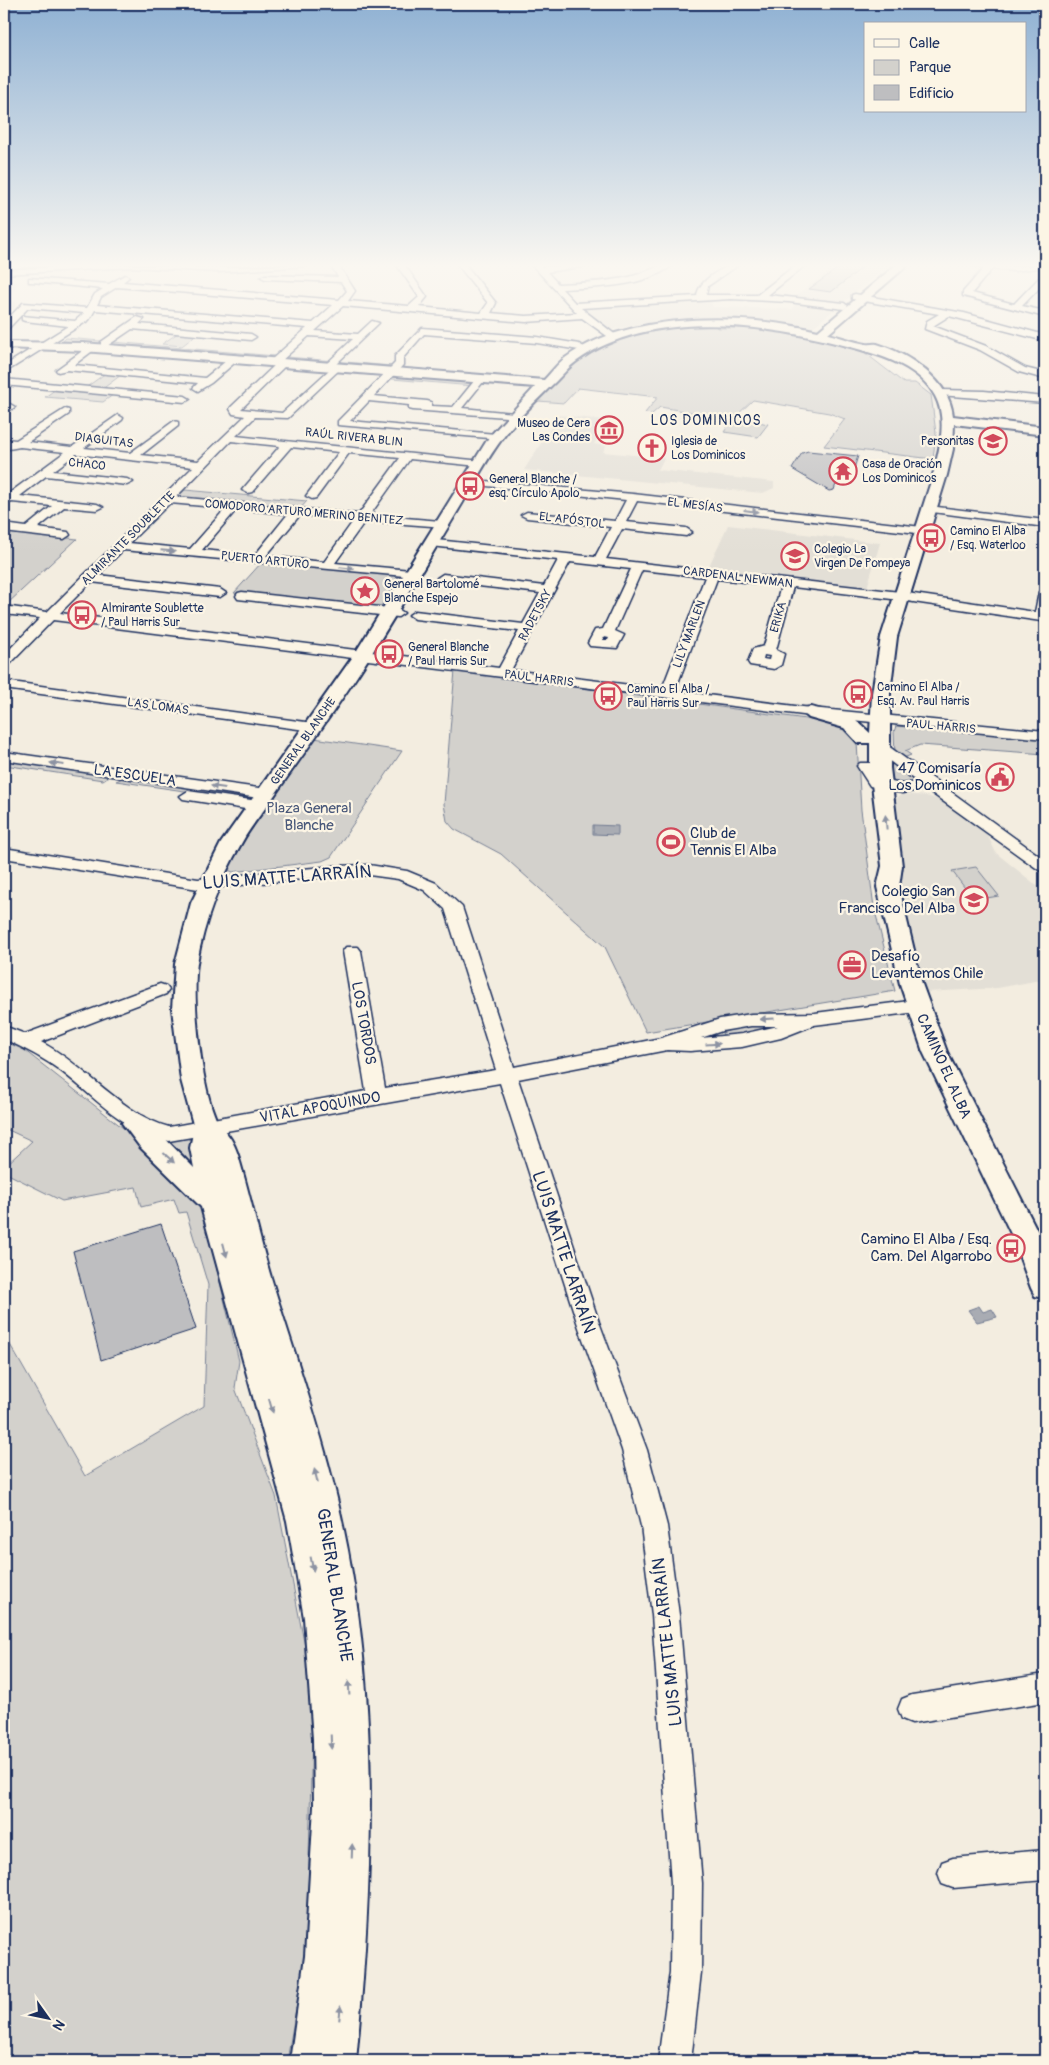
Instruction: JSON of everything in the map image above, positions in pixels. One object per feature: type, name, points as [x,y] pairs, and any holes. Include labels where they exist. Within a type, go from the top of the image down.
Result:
[{"type":"main road","points":[[252,360],[540,387]]},
{"type":"main road","points":[[457,378],[496,377],[540,368],[558,360]]},
{"type":"main road","points":[[540,387],[559,360]]},
{"type":"main road","points":[[457,378],[478,382],[540,387],[570,360]]},
{"type":"main road","points":[[901,360],[922,372],[942,393]]},
{"type":"main road","name":"GENERAL BLANCHE","points":[[316,2056],[325,1956],[332,1806],[331,1739],[321,1618],[313,1568],[294,1486],[213,1203],[203,1148],[207,1128],[188,1056],[184,1009],[190,942],[209,884],[230,843],[393,613],[411,574],[478,463],[496,437],[540,387]]},
{"type":"main road","name":"CAMINO EL ALBA","points":[[888,887],[892,866],[882,785],[872,742],[872,719],[889,637],[900,596],[946,454],[947,421],[942,393]]},
{"type":"main road","points":[[947,421],[1045,431]]},
{"type":"main road","points":[[947,421],[1045,435]]},
{"type":"main road","points":[[811,712],[820,718],[852,725],[872,742]]},
{"type":"main road","name":"CAMINO EL ALBA","points":[[872,742],[865,766],[869,812],[880,872],[888,887],[917,1006],[943,1070],[1026,1236],[1045,1267]]},
{"type":"main road","points":[[136,1123],[149,1140],[213,1203]]},
{"type":"main road","name":"GENERAL BLANCHE","points":[[207,1128],[222,1145],[254,1268],[313,1464],[327,1521],[343,1619],[352,1740],[353,1807],[346,1955],[316,2056]]},
{"type":"main road","name":"CAMINO EL ALBA","points":[[1026,1236],[1045,1288]]},
{"type":"street","points":[[4,370],[20,360]]},
{"type":"street","points":[[24,395],[76,360]]},
{"type":"street","points":[[173,410],[208,381],[227,360]]},
{"type":"street","points":[[281,360],[235,410],[239,413],[277,416],[289,413],[339,360]]},
{"type":"street","points":[[399,360],[400,362],[342,422],[457,409],[514,416]]},
{"type":"street","points":[[1005,360],[1022,370],[1045,376]]},
{"type":"street","points":[[64,368],[208,381]]},
{"type":"street","points":[[4,382],[185,399]]},
{"type":"street","points":[[457,409],[478,382]]},
{"type":"street","points":[[942,393],[992,394],[1045,400]]},
{"type":"street","points":[[136,404],[147,396]]},
{"type":"street","points":[[365,398],[407,414],[496,437]]},
{"type":"street","points":[[4,453],[64,412]]},
{"type":"street","name":"ALMIRANTE SOUBLETTE","points":[[4,662],[252,414]]},
{"type":"street","points":[[9,496],[44,473],[118,418]]},
{"type":"street","points":[[132,457],[174,424]]},
{"type":"street","name":"RAÚL RIVERA BLIN","points":[[228,438],[478,463]]},
{"type":"street","name":"DIAGUITAS","points":[[4,442],[201,465]]},
{"type":"street","points":[[248,490],[288,444]]},
{"type":"street","points":[[312,496],[346,450]]},
{"type":"street","points":[[327,566],[407,456]]},
{"type":"street","name":"CHACO","points":[[44,473],[127,482]]},
{"type":"street","name":"EL MESÍAS","points":[[468,481],[633,497],[922,531]]},
{"type":"street","points":[[9,496],[97,507]]},
{"type":"street","name":"EL APÓSTOL","points":[[599,561],[633,497]]},
{"type":"street","name":"COMODORO ARTURO MERINO BENITEZ","points":[[166,499],[441,525]]},
{"type":"street","points":[[28,531],[62,503]]},
{"type":"street","points":[[193,553],[234,506]]},
{"type":"street","points":[[929,509],[1045,524]]},
{"type":"street","points":[[258,559],[297,512]]},
{"type":"street","name":"EL APÓSTOL","points":[[527,515],[618,526]]},
{"type":"street","points":[[618,526],[686,532]]},
{"type":"street","points":[[4,528],[64,535]]},
{"type":"street","name":"CARDENAL NEWMAN","points":[[431,542],[900,596],[1043,617]]},
{"type":"street","name":"PUERTO ARTURO","points":[[120,546],[411,574]]},
{"type":"street","name":"RADETSKY","points":[[503,674],[566,557]]},
{"type":"street","points":[[608,634],[638,566]]},
{"type":"street","name":"LILY MARLEN","points":[[667,694],[712,574]]},
{"type":"street","points":[[87,578],[220,593]]},
{"type":"street","points":[[443,578],[548,590]]},
{"type":"street","name":"ERIKA","points":[[769,651],[788,583]]},
{"type":"street","points":[[1043,617],[1045,592]]},
{"type":"street","points":[[242,596],[393,613]]},
{"type":"street","name":"PAUL HARRIS","points":[[4,610],[811,712],[1045,735]]},
{"type":"street","points":[[415,615],[528,628]]},
{"type":"street","name":"LAS LOMAS","points":[[4,685],[313,726]]},
{"type":"street","points":[[872,742],[1045,866]]},
{"type":"street","name":"LA ESCUELA","points":[[4,756],[114,779]]},
{"type":"street","points":[[865,766],[875,783],[882,785],[909,789],[928,783]]},
{"type":"street","name":"LA ESCUELA","points":[[4,769],[114,779],[262,800]]},
{"type":"street","name":"LUIS MATTE LARRAÍN","points":[[4,853],[209,884],[342,870],[369,870],[407,876],[435,889],[453,908],[505,1075],[602,1366],[640,1467],[654,1524],[663,1586],[687,1862],[687,1957],[675,2061]]},
{"type":"street","name":"LOS TORDOS","points":[[352,951],[377,1096]]},
{"type":"street","points":[[24,1040],[160,990]]},
{"type":"street","name":"VITAL APOQUINDO","points":[[4,1032],[24,1040],[66,1066],[136,1123],[158,1132],[169,1134],[505,1075],[664,1044],[697,1045],[753,1039],[790,1029],[816,1018],[917,1006]]},
{"type":"street","points":[[912,1709],[1045,1688]]},
{"type":"street","points":[[953,1873],[1045,1865]]},
{"type":"shaded area","points":[[559,415],[604,420],[608,423],[594,444],[606,446],[603,452],[664,458],[658,470],[774,482],[774,488],[763,493],[524,470]]},
{"type":"shaded area","name":"Colegio La Virgen De Pompeya","points":[[728,525],[880,543],[867,588],[708,568]]},
{"type":"shaded area","name":"Colegio San Francisco Del Alba","points":[[902,794],[926,796],[940,800],[987,834],[996,853],[1045,892],[1045,979],[998,988],[926,992],[910,941],[897,876],[903,870],[896,799]]},
{"type":"shaded area","points":[[593,825],[618,826],[618,835],[593,834]]},
{"type":"shaded area","points":[[979,1306],[983,1312],[992,1309],[997,1317],[977,1322],[968,1310]]},
{"type":"green space","points":[[287,360],[326,360],[392,366],[389,369]]},
{"type":"green space","points":[[578,360],[875,360],[904,383],[915,383],[931,395],[936,433],[933,459],[824,446],[845,419],[829,413],[753,400],[735,417],[768,424],[758,437],[724,432],[733,419],[660,407],[652,414],[645,413],[658,397],[578,388],[564,403],[538,401],[567,368]]},
{"type":"green space","points":[[106,373],[121,375],[97,393],[113,395],[103,402],[45,397],[56,389],[81,391]]},
{"type":"green space","points":[[395,376],[476,383],[473,386],[392,379]]},
{"type":"green space","points":[[185,490],[307,501],[299,510],[178,497]]},
{"type":"green space","points":[[4,530],[77,539],[7,604],[4,603]]},
{"type":"green space","points":[[262,562],[399,576],[380,608],[234,593]]},
{"type":"green space","name":"Club de Tennis El Alba","points":[[455,670],[856,726],[861,810],[874,907],[895,991],[646,1032],[605,947],[501,854],[454,829],[447,821],[444,804]]},
{"type":"green space","points":[[896,726],[1045,739],[1045,754],[920,745],[905,751],[911,755],[901,759],[895,754],[894,732]]},
{"type":"green space","name":"Plaza General Blanche","points":[[314,738],[402,751],[331,857],[322,861],[233,872],[228,870],[249,832]]},
{"type":"green space","points":[[888,757],[920,782],[917,785],[887,783]]},
{"type":"green space","points":[[4,760],[109,776],[103,780],[4,765]]},
{"type":"green space","points":[[123,778],[243,795],[244,797],[239,799],[116,781]]},
{"type":"green space","points":[[976,867],[999,896],[974,900],[952,871]]},
{"type":"green space","points":[[774,1023],[775,1026],[751,1034],[724,1037],[722,1033],[747,1024]]},
{"type":"green space","points":[[4,1041],[24,1050],[141,1142],[202,1208],[239,1361],[235,1388],[276,1496],[313,1689],[307,1944],[287,2061],[4,2061],[4,1334],[85,1476],[204,1406],[208,1285],[186,1212],[179,1213],[174,1199],[141,1207],[136,1187],[62,1201],[4,1172],[4,1167],[32,1141],[4,1128]]},
{"type":"green space","points":[[186,1138],[195,1141],[204,1187],[159,1142]]},
{"type":"building","name":"Casa de Oración Los Dominicos","points":[[808,451],[858,456],[851,478],[846,478],[845,481],[837,481],[834,490],[829,491],[792,469],[802,453]]},
{"type":"building","points":[[161,1224],[196,1329],[101,1360],[73,1251]]},
{"type":"place","name":"Museo de Cera Las Condes","points":[[609,430]]},
{"type":"place","name":"Personitas","points":[[993,441]]},
{"type":"place","name":"Iglesia de Los Dominicos","points":[[652,448]]},
{"type":"place","name":"Casa de Oración Los Dominicos","points":[[843,471]]},
{"type":"place","name":"General Blanche / esq. Círculo Apolo","points":[[470,486]]},
{"type":"place","name":"Camino El Alba / Esq. Waterloo","points":[[931,538]]},
{"type":"place","name":"Colegio La Virgen De Pompeya","points":[[795,556]]},
{"type":"place","name":"General Bartolomé Blanche Espejo","points":[[365,591]]},
{"type":"place","name":"Almirante Soublette / Paul Harris Sur","points":[[82,615]]},
{"type":"place","name":"General Blanche / Paul Harris Sur","points":[[389,654]]},
{"type":"place","name":"Camino El Alba / Esq. Av. Paul Harris","points":[[858,694]]},
{"type":"place","name":"Camino El Alba / Paul Harris Sur","points":[[608,696]]},
{"type":"place","name":"47 Comisaría Los Dominicos","points":[[1000,777]]},
{"type":"place","name":"Club de Tennis El Alba","points":[[671,842]]},
{"type":"place","name":"Colegio San Francisco Del Alba","points":[[974,900]]},
{"type":"place","name":"Desafío Levantemos Chile","points":[[852,965]]},
{"type":"place","name":"Camino El Alba / Esq. Cam. Del Algarrobo","points":[[1011,1248]]},
{"type":"district","name":"LOS DOMINICOS","points":[[706,420]]}]
